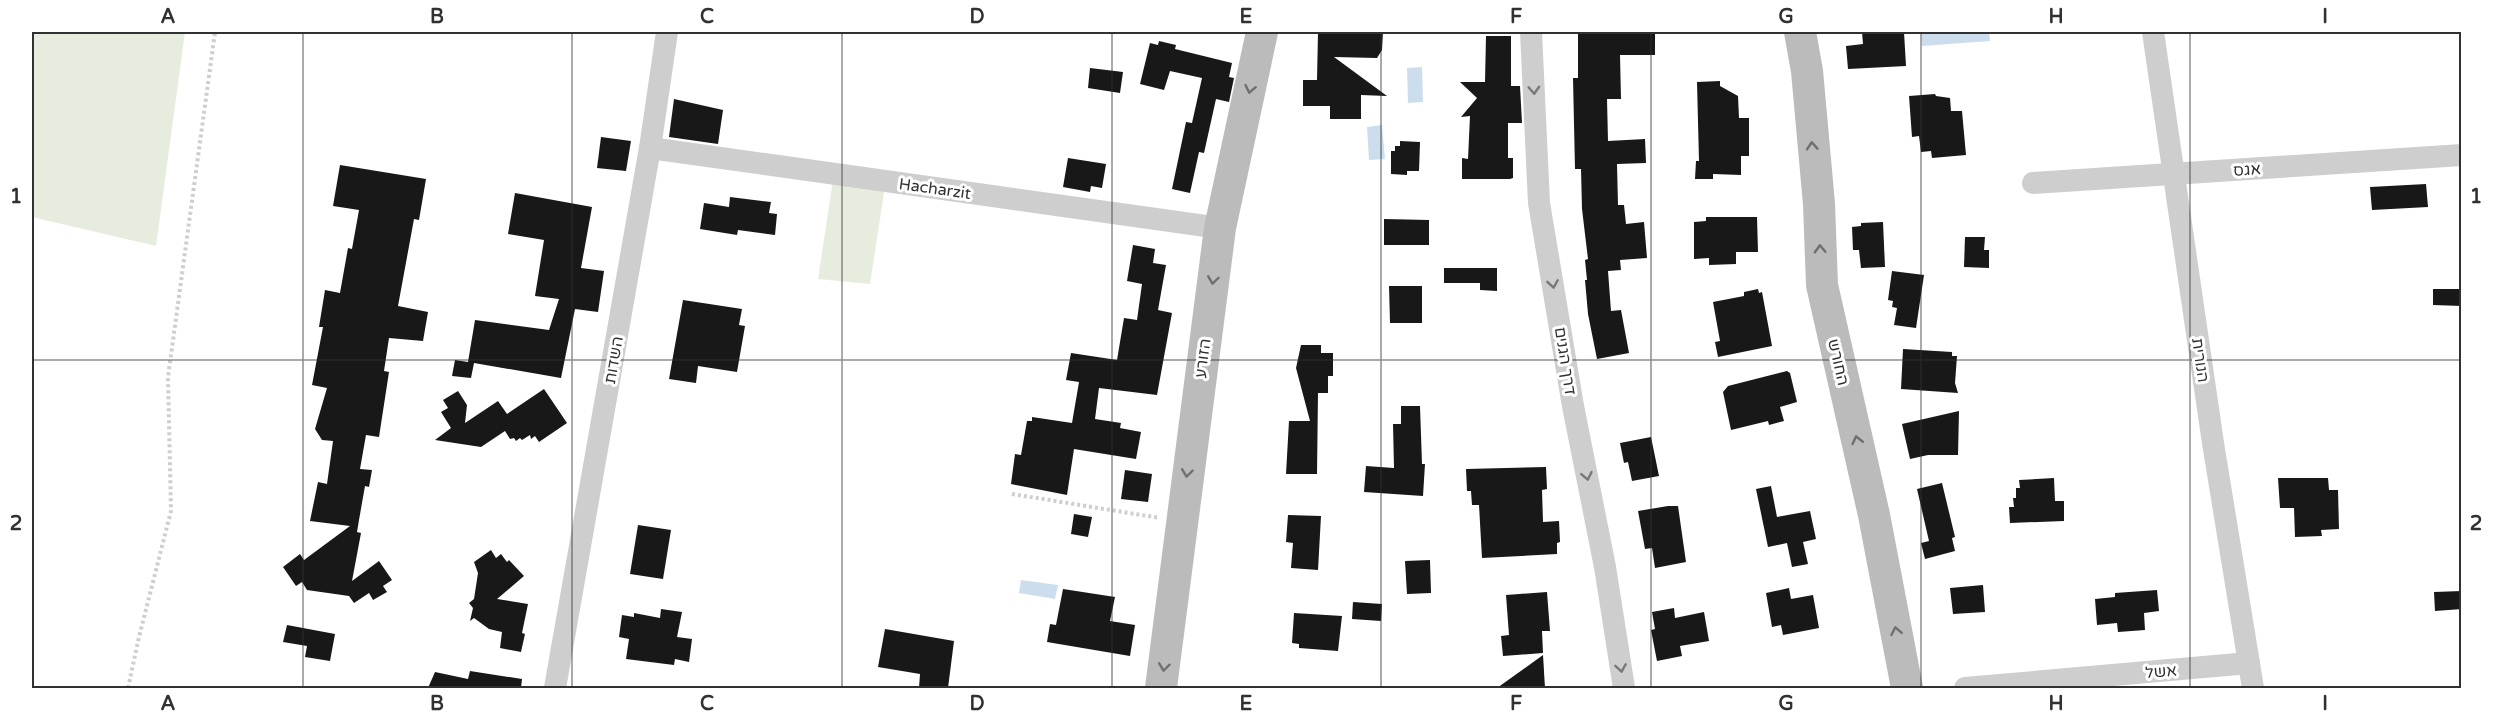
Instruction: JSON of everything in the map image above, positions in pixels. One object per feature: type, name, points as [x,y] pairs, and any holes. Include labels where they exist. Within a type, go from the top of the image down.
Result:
[{"type":"street","name":"השדות","points":[[555,688],[650,148],[667,32]]},
{"type":"street","name":"הזורע","points":[[1161,688],[1220,228],[1262,32]]},
{"type":"street","name":"דרך הגנים","points":[[1531,32],[1539,203],[1573,406],[1605,567],[1624,688]]},
{"type":"street","name":"החורש","points":[[1800,32],[1807,72],[1815,182],[1819,204],[1822,285],[1874,515],[1907,688]]},
{"type":"street","name":"הנורית","points":[[2152,32],[2213,443],[2253,688]]},
{"type":"street","name":"Hacharzit","points":[[650,148],[1220,228]]},
{"type":"street","name":"אגס","points":[[2033,183],[2462,155]]},
{"type":"street","name":"אשל","points":[[1965,688],[2249,663]]},
{"type":"path","points":[[128,688],[171,511],[168,377],[215,32]]},
{"type":"path","points":[[1012,494],[1181,522]]},
{"type":"shaded area","points":[[32,32],[185,32],[156,246],[32,217]]},
{"type":"shaded area","points":[[833,180],[885,186],[870,284],[818,279]]},
{"type":"water","points":[[1921,32],[1989,32],[1990,41],[1922,46]]},
{"type":"water","points":[[1422,67],[1423,102],[1408,103],[1407,68]]},
{"type":"water","points":[[1382,125],[1385,159],[1369,160],[1367,127]]},
{"type":"water","points":[[1021,580],[1058,585],[1055,599],[1019,593]]},
{"type":"building","points":[[1318,32],[1383,32],[1382,50],[1377,58],[1334,57],[1387,96],[1361,95],[1361,119],[1330,119],[1330,106],[1303,106],[1303,80],[1317,80]]},
{"type":"building","points":[[1578,32],[1655,32],[1655,55],[1620,55],[1621,99],[1607,99],[1608,141],[1645,139],[1646,163],[1617,164],[1618,205],[1624,205],[1626,224],[1644,222],[1647,258],[1620,260],[1621,270],[1608,271],[1611,311],[1621,310],[1629,353],[1597,359],[1588,314],[1585,280],[1587,280],[1585,260],[1588,259],[1582,209],[1581,169],[1575,169],[1573,78],[1578,78]]},
{"type":"building","points":[[1862,32],[1904,32],[1906,66],[1848,69],[1846,46],[1863,44]]},
{"type":"building","points":[[1486,36],[1511,36],[1511,86],[1520,86],[1522,123],[1508,123],[1508,158],[1513,158],[1513,178],[1462,179],[1462,158],[1468,159],[1470,116],[1461,117],[1477,98],[1460,82],[1485,82]]},
{"type":"building","points":[[1159,41],[1176,45],[1175,49],[1232,63],[1229,77],[1234,78],[1229,102],[1216,99],[1204,153],[1199,152],[1190,193],[1172,189],[1186,122],[1192,123],[1202,78],[1170,71],[1164,90],[1140,84],[1150,43],[1158,45]]},
{"type":"building","points":[[1090,68],[1123,72],[1120,93],[1088,88]]},
{"type":"building","points":[[1720,81],[1720,86],[1738,96],[1739,118],[1749,118],[1749,156],[1741,156],[1741,175],[1713,174],[1713,179],[1695,179],[1696,161],[1699,161],[1697,82]]},
{"type":"building","points":[[1935,94],[1950,98],[1951,111],[1962,111],[1966,155],[1932,158],[1931,151],[1921,152],[1919,136],[1912,137],[1909,96]]},
{"type":"building","points":[[674,99],[723,110],[718,144],[669,137]]},
{"type":"building","points":[[601,137],[631,141],[626,171],[597,168]]},
{"type":"building","points":[[1400,141],[1420,142],[1419,171],[1407,171],[1407,175],[1391,174],[1391,151],[1395,151],[1395,146],[1400,146]]},
{"type":"building","points":[[1068,158],[1106,164],[1102,188],[1091,186],[1090,192],[1063,187]]},
{"type":"building","points":[[340,165],[426,179],[419,220],[414,219],[398,306],[428,312],[423,341],[389,338],[384,371],[389,372],[379,437],[366,435],[360,469],[372,470],[369,487],[365,486],[357,532],[361,533],[352,581],[379,561],[392,580],[383,586],[387,592],[373,600],[369,593],[354,603],[349,596],[307,590],[302,582],[296,586],[283,567],[300,554],[304,560],[350,526],[310,521],[318,482],[327,484],[333,441],[322,440],[315,429],[327,388],[312,385],[323,327],[319,327],[325,290],[340,293],[348,248],[352,249],[359,210],[333,206]]},
{"type":"building","points":[[2426,184],[2428,207],[2372,210],[2370,187]]},
{"type":"building","points":[[515,193],[592,207],[581,268],[604,271],[598,312],[575,309],[561,378],[474,363],[471,378],[452,376],[455,360],[468,362],[475,320],[549,330],[559,299],[535,296],[544,240],[508,234]]},
{"type":"building","points":[[730,197],[771,202],[769,213],[777,214],[775,235],[738,230],[737,235],[700,229],[704,203],[729,207]]},
{"type":"building","points":[[1706,217],[1757,217],[1758,252],[1736,252],[1736,264],[1709,265],[1709,258],[1694,259],[1694,222],[1706,221]]},
{"type":"building","points":[[1384,219],[1429,220],[1429,245],[1384,245]]},
{"type":"building","points":[[1883,222],[1885,267],[1861,268],[1859,250],[1853,250],[1852,227],[1861,226],[1861,223]]},
{"type":"building","points":[[1965,237],[1985,237],[1984,250],[1989,250],[1989,268],[1964,267]]},
{"type":"building","points":[[1133,245],[1155,249],[1153,263],[1166,265],[1158,310],[1172,313],[1157,395],[1099,388],[1095,419],[1121,423],[1120,428],[1141,432],[1136,459],[1074,449],[1067,495],[1011,484],[1015,454],[1021,455],[1027,421],[1032,421],[1032,417],[1072,423],[1079,382],[1066,380],[1071,353],[1117,360],[1124,318],[1137,320],[1142,284],[1127,281]]},
{"type":"building","points":[[1444,268],[1497,268],[1497,291],[1480,290],[1480,283],[1444,283]]},
{"type":"building","points":[[1892,271],[1924,275],[1916,328],[1894,325],[1897,308],[1892,307],[1893,301],[1888,300]]},
{"type":"building","points":[[1389,286],[1422,286],[1422,323],[1390,323]]},
{"type":"building","points":[[1758,289],[1759,293],[1762,292],[1772,346],[1718,357],[1715,342],[1720,341],[1713,302],[1744,296],[1744,292]]},
{"type":"building","points":[[2433,289],[2462,289],[2462,306],[2433,305]]},
{"type":"building","points":[[683,300],[742,309],[739,325],[745,326],[737,372],[698,366],[696,383],[669,379]]},
{"type":"building","points":[[1301,345],[1321,345],[1321,353],[1333,353],[1333,376],[1328,376],[1328,393],[1318,393],[1317,474],[1286,474],[1289,421],[1310,421],[1296,368]]},
{"type":"building","points":[[1903,349],[1952,352],[1952,356],[1957,356],[1955,383],[1958,393],[1901,389]]},
{"type":"building","points":[[1787,371],[1790,373],[1797,402],[1780,407],[1784,421],[1769,425],[1768,421],[1731,430],[1723,392],[1728,386]]},
{"type":"building","points":[[544,389],[567,423],[539,442],[535,436],[531,439],[530,435],[516,441],[514,438],[510,439],[505,431],[481,447],[435,440],[451,428],[441,412],[448,408],[443,400],[458,391],[467,405],[465,423],[498,401],[507,414]]},
{"type":"building","points":[[1401,406],[1420,406],[1422,464],[1425,464],[1423,496],[1364,492],[1366,466],[1394,468],[1393,424],[1401,424]]},
{"type":"building","points":[[1959,411],[1958,455],[1928,455],[1910,459],[1902,424]]},
{"type":"building","points":[[1651,437],[1659,476],[1632,481],[1628,462],[1624,463],[1620,443]]},
{"type":"building","points":[[1546,467],[1547,489],[1542,490],[1543,522],[1559,521],[1560,542],[1557,543],[1557,554],[1482,558],[1479,505],[1472,505],[1471,491],[1467,491],[1466,469]]},
{"type":"building","points":[[1125,470],[1152,474],[1148,502],[1121,499]]},
{"type":"building","points":[[2054,478],[2055,501],[2064,501],[2064,521],[2010,523],[2009,507],[2014,507],[2013,498],[2016,498],[2016,488],[2020,488],[2019,480]]},
{"type":"building","points":[[2278,478],[2328,478],[2329,490],[2338,490],[2339,529],[2321,530],[2322,536],[2295,537],[2294,508],[2280,508]]},
{"type":"building","points":[[1942,483],[1955,537],[1952,538],[1955,551],[1925,559],[1921,543],[1929,541],[1917,489]]},
{"type":"building","points":[[1771,486],[1777,517],[1810,511],[1816,539],[1803,542],[1808,564],[1792,567],[1787,543],[1768,547],[1756,489]]},
{"type":"building","points":[[1678,506],[1686,562],[1655,568],[1652,548],[1645,549],[1638,511]]},
{"type":"building","points":[[1074,514],[1092,517],[1088,537],[1071,534]]},
{"type":"building","points":[[1288,515],[1321,516],[1318,570],[1291,568],[1293,543],[1286,542]]},
{"type":"building","points":[[638,525],[671,530],[663,579],[630,574]]},
{"type":"building","points":[[491,550],[496,558],[501,554],[507,562],[509,560],[524,576],[497,599],[528,604],[521,652],[500,648],[502,632],[489,629],[474,618],[470,621],[473,608],[469,603],[474,599],[478,573],[474,562]]},
{"type":"building","points":[[1430,560],[1431,593],[1407,594],[1405,561]]},
{"type":"building","points":[[1983,585],[1985,612],[1953,614],[1950,588]]},
{"type":"building","points":[[1789,588],[1791,599],[1813,595],[1819,628],[1783,635],[1781,625],[1772,627],[1766,593]]},
{"type":"building","points":[[1063,589],[1115,597],[1110,621],[1135,625],[1130,656],[1047,642],[1050,624],[1056,625]]},
{"type":"building","points":[[2157,590],[2159,611],[2144,613],[2145,630],[2118,632],[2117,623],[2097,625],[2095,599],[2115,597],[2115,593]]},
{"type":"building","points":[[2462,591],[2462,609],[2435,611],[2434,592]]},
{"type":"building","points":[[1547,592],[1550,631],[1542,631],[1543,653],[1503,656],[1501,636],[1509,635],[1506,595]]},
{"type":"building","points":[[1353,602],[1382,604],[1381,621],[1352,619]]},
{"type":"building","points":[[1674,608],[1675,618],[1704,612],[1709,641],[1680,646],[1682,656],[1657,661],[1651,630],[1655,629],[1652,612]]},
{"type":"building","points":[[661,609],[682,612],[677,637],[692,639],[689,662],[675,659],[674,665],[626,659],[629,639],[619,637],[622,615],[634,617],[634,613],[660,618]]},
{"type":"building","points":[[1294,613],[1342,616],[1338,651],[1299,648],[1299,644],[1292,643]]},
{"type":"building","points":[[287,625],[335,634],[330,661],[305,657],[307,646],[283,642]]},
{"type":"building","points":[[885,629],[954,641],[948,688],[919,688],[920,674],[878,667]]},
{"type":"building","points":[[1543,655],[1545,688],[1497,688]]},
{"type":"building","points":[[470,671],[522,679],[521,688],[428,688],[435,672],[468,679]]}]
